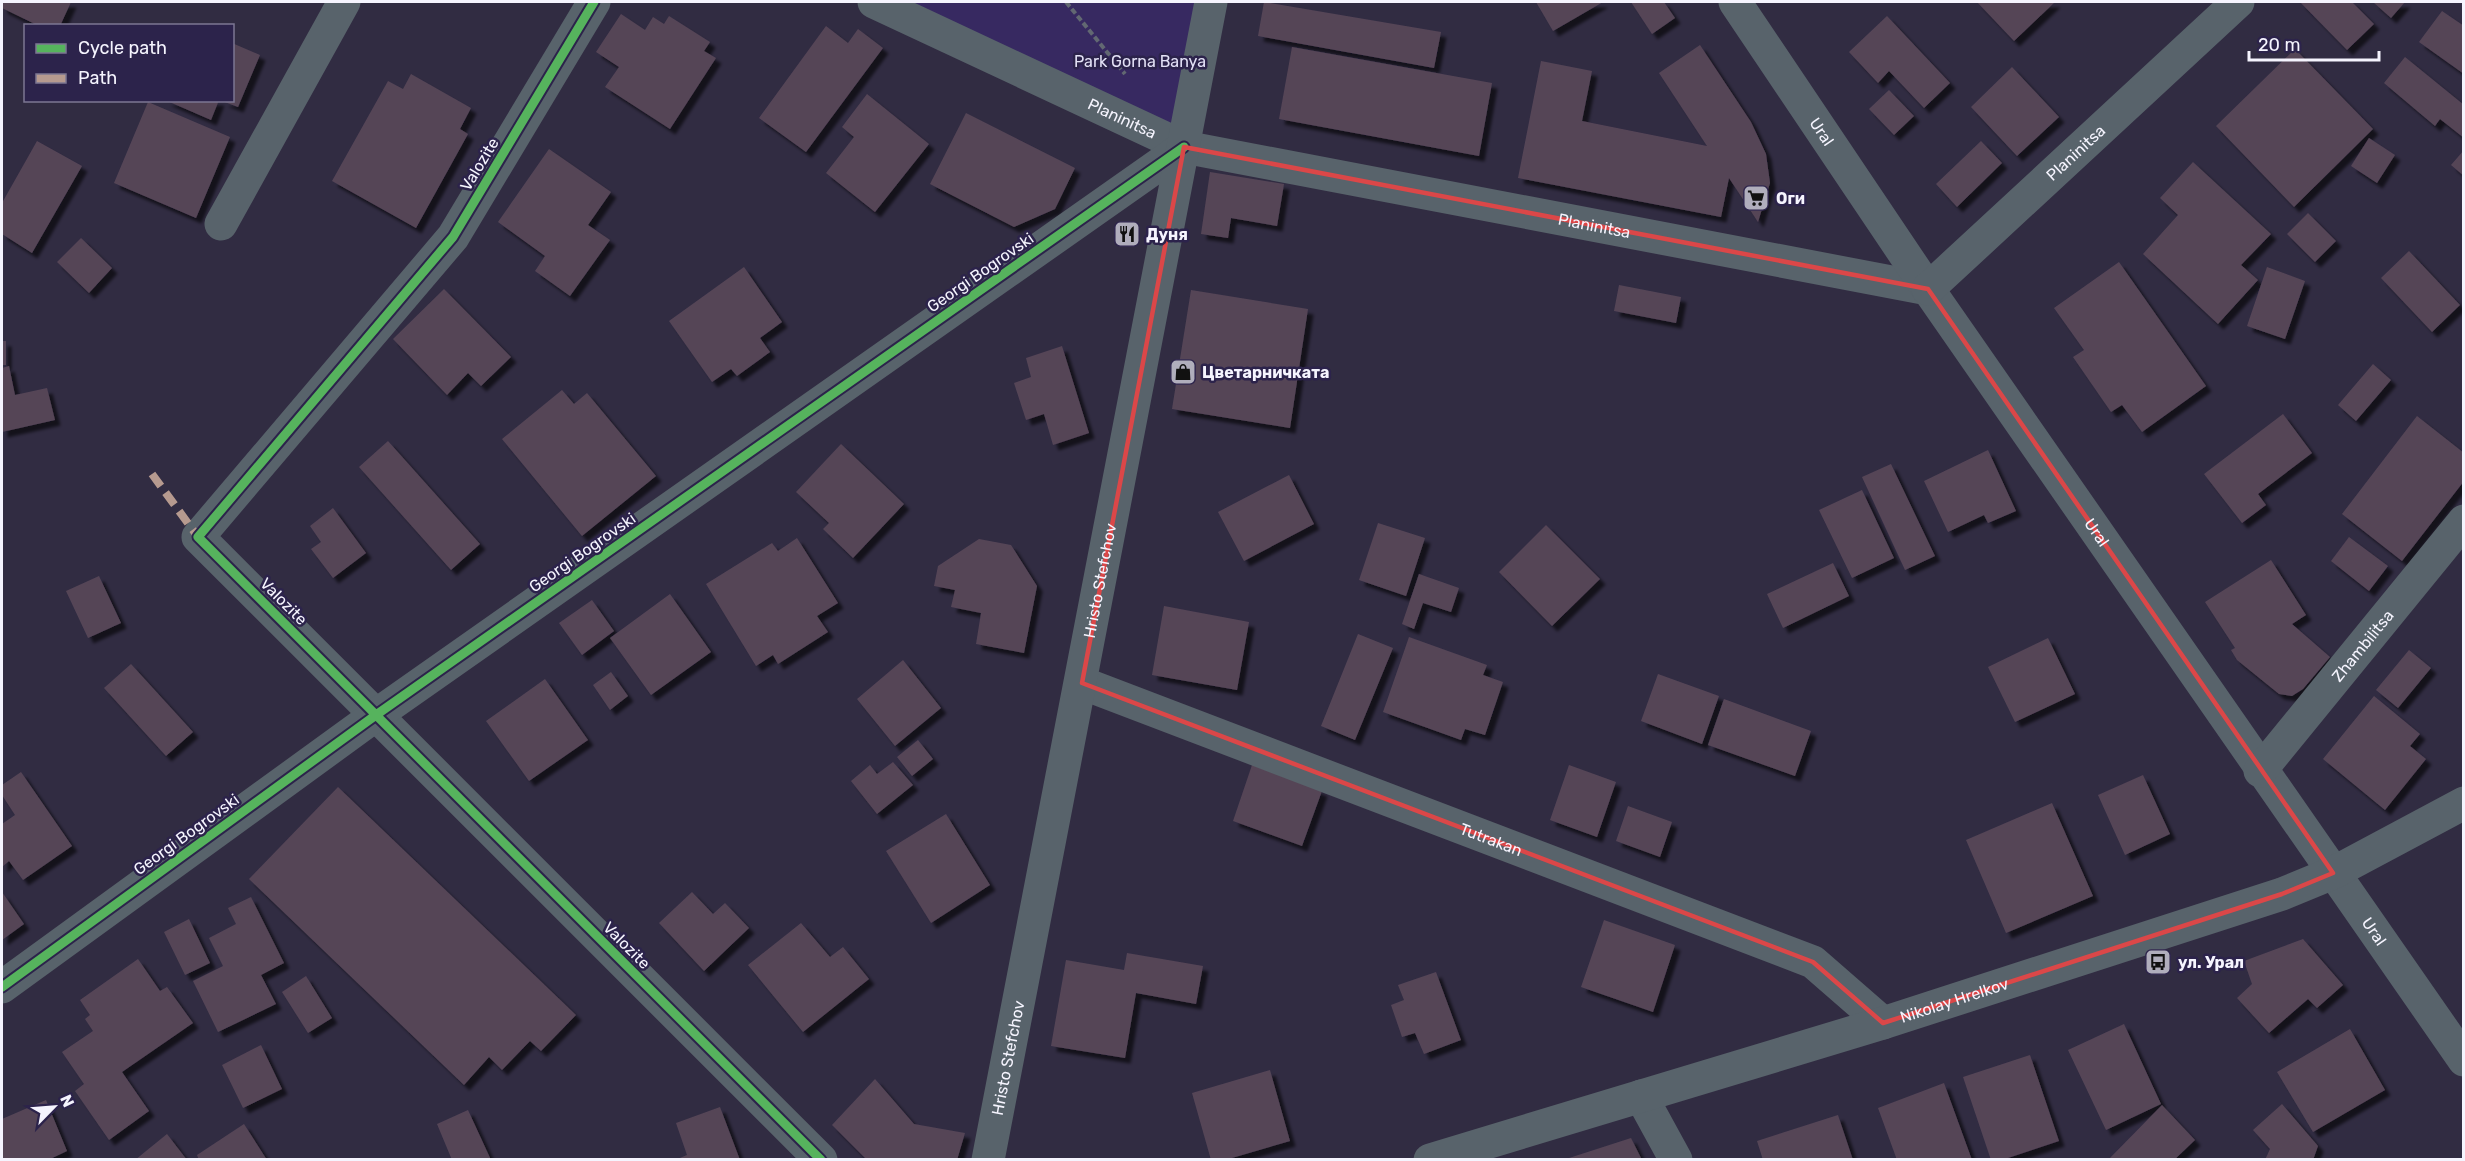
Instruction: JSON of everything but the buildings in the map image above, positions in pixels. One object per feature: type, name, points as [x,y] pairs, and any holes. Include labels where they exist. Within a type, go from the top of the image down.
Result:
[{"type":"street","points":[[221,224],[344,2]]},
{"type":"street","name":"Valozite","points":[[594,2],[453,237],[198,537],[821,1160]]},
{"type":"street","name":"Planinitsa","points":[[874,2],[1184,147],[1928,289],[2238,2]]},
{"type":"street","name":"Hristo Stefchov","points":[[988,1160],[1082,683],[1211,2]]},
{"type":"street","name":"Ural","points":[[1735,2],[1928,289],[2260,771],[2463,1059]]},
{"type":"street","name":"Georgi Bogrovski","points":[[2,987],[376,715],[1184,147]]},
{"type":"street","name":"Zhambilitsa","points":[[2260,771],[2463,521]]},
{"type":"street","name":"Tutrakan","points":[[1082,683],[1813,962],[1883,1023]]},
{"type":"street","name":"Nikolay Hrelkov","points":[[1430,1160],[1883,1023],[2282,894],[2333,873],[2463,803]]},
{"type":"street","points":[[1641,1096],[1676,1160]]},
{"type":"highlighted area","points":[[1184,147],[1928,289],[2333,873],[2282,894],[1883,1023],[1813,962],[1082,683]]},
{"type":"green space","name":"Park Gorna Banya","points":[[874,2],[1211,2],[1184,147]]},
{"type":"marked path","points":[[152,474],[198,537]]},
{"type":"cycle path","points":[[594,2],[453,237],[198,537],[821,1160]]},
{"type":"cycle path","points":[[2,987],[376,715],[1184,147]]},
{"type":"place","name":"Оги","points":[[1756,198]]},
{"type":"place","name":"Дуня","points":[[1127,234]]},
{"type":"place","name":"Цветарничката","points":[[1183,372]]},
{"type":"place","name":"ул. Урал","points":[[2158,962]]}]
